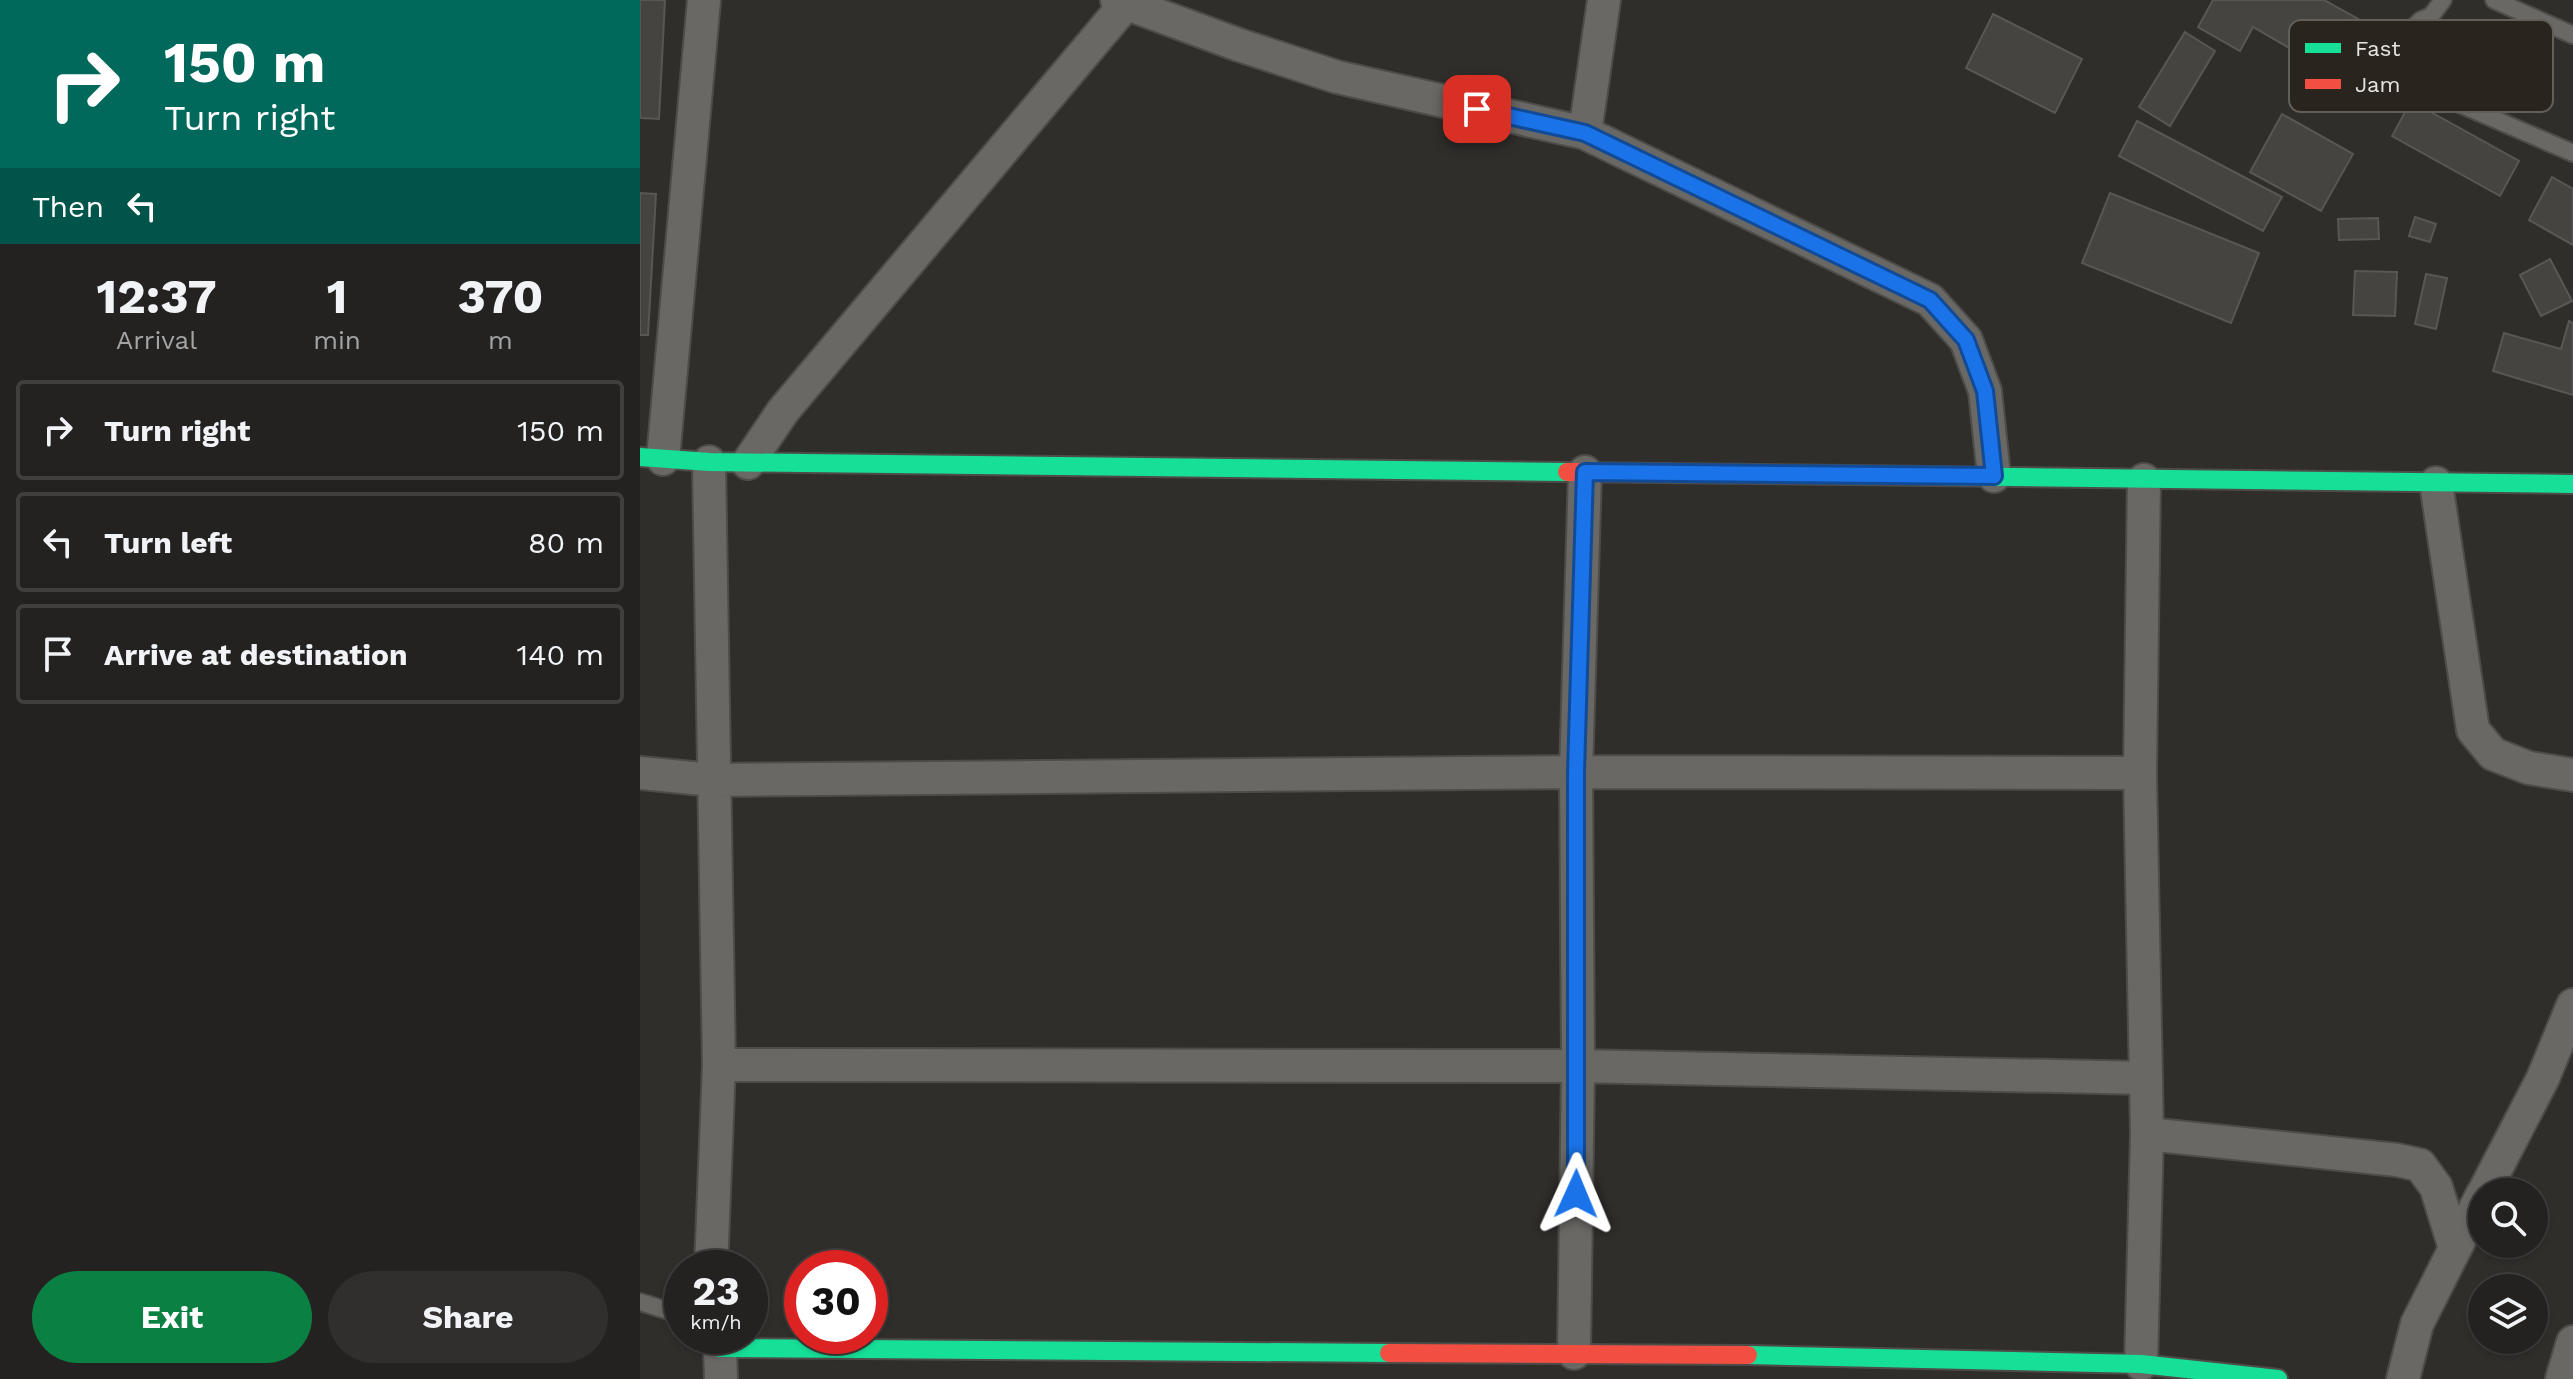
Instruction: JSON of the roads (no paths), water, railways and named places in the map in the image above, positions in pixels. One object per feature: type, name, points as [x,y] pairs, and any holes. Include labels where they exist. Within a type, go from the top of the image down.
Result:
[{"type":"street","points":[[704,0],[652,458],[748,463],[2573,484]]},
{"type":"street","points":[[1585,133],[1604,0]]},
{"type":"street","points":[[748,463],[783,411],[1124,1],[1337,77],[1585,133],[1930,300],[1966,340],[1985,391],[1994,476]]},
{"type":"street","points":[[709,462],[719,1065],[712,1250]]},
{"type":"street","points":[[1574,1353],[1578,1066],[1576,772],[1585,472]]},
{"type":"street","points":[[2141,1364],[2147,1134],[2140,773],[2144,480]]},
{"type":"street","points":[[2436,483],[2473,730],[2493,754],[2529,768],[2573,775]]},
{"type":"street","points":[[640,773],[713,780],[1576,772],[2140,773]]},
{"type":"street","points":[[2491,1178],[2543,1078],[2573,1005]]},
{"type":"street","points":[[719,1065],[1578,1066],[2146,1078]]},
{"type":"street","points":[[2147,1134],[2420,1165],[2436,1187],[2455,1248]]},
{"type":"street","points":[[2403,1379],[2417,1324],[2468,1223]]},
{"type":"street","points":[[2562,1379],[2573,1342]]},
{"type":"street","points":[[768,1354],[1574,1353],[1855,1356],[2141,1364],[2278,1379]]},
{"type":"lane","points":[[2421,20],[2431,16],[2443,0]]},
{"type":"lane","points":[[2494,0],[2539,20]]},
{"type":"lane","points":[[2553,26],[2573,35]]},
{"type":"lane","points":[[2478,112],[2573,153]]},
{"type":"lane","points":[[640,1302],[664,1309]]}]
